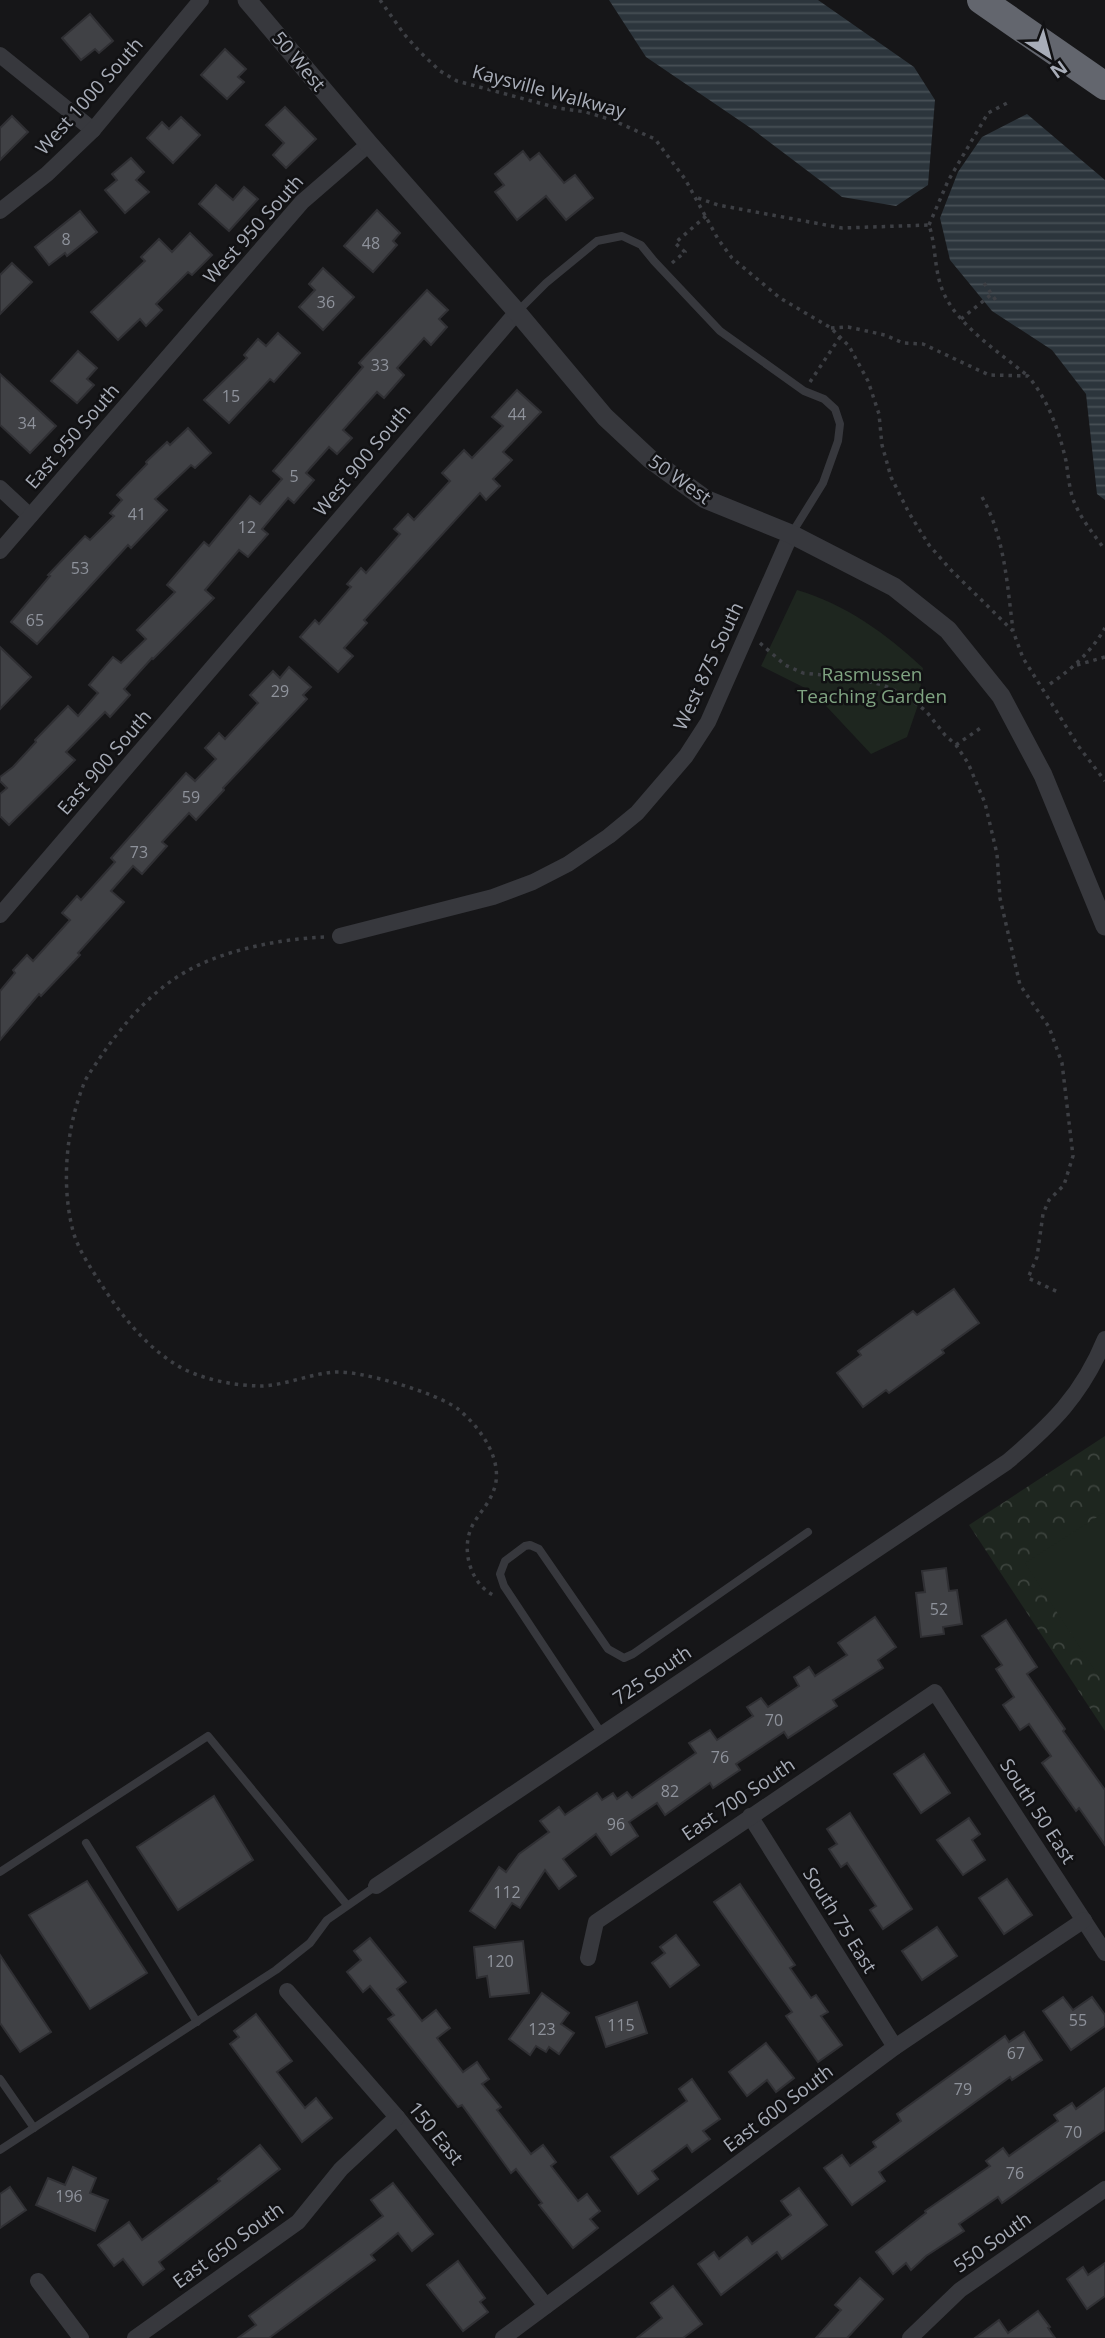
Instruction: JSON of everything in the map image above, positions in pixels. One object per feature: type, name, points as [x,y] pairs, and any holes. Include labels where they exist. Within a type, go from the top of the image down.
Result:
[{"type":"highway","points":[[981,0],[1105,86]]},
{"type":"street","name":"West 1000 South","points":[[0,211],[47,174],[93,130],[201,0]]},
{"type":"street","name":"50 West","points":[[247,0],[605,417],[650,459],[705,499],[792,534],[894,587],[948,630],[1001,696],[1043,775],[1105,926]]},
{"type":"street","points":[[0,55],[93,130]]},
{"type":"street","name":"West 950 South","points":[[176,348],[302,202],[369,144]]},
{"type":"street","name":"West 900 South","points":[[239,637],[517,312]]},
{"type":"street","name":"East 950 South","points":[[0,551],[176,348]]},
{"type":"street","points":[[0,488],[30,516]]},
{"type":"street","name":"West 875 South","points":[[340,936],[493,897],[544,876],[568,864],[609,836],[636,813],[687,756],[708,722],[792,534]]},
{"type":"street","name":"East 900 South","points":[[0,915],[239,637]]},
{"type":"street","name":"725 South","points":[[376,1886],[1007,1462],[1045,1430],[1075,1396],[1105,1339]]},
{"type":"street","name":"East 700 South","points":[[589,1958],[596,1922],[935,1692]]},
{"type":"street","name":"South 50 East","points":[[935,1692],[1105,1953]]},
{"type":"street","name":"South 75 East","points":[[750,1816],[895,2047]]},
{"type":"street","name":"East 600 South","points":[[503,2338],[895,2047],[1084,1920]]},
{"type":"street","name":"150 East","points":[[287,1991],[397,2117],[546,2306]]},
{"type":"street","name":"East 650 South","points":[[135,2338],[298,2222],[341,2169],[397,2117]]},
{"type":"street","name":"550 South","points":[[910,2338],[960,2290],[1105,2189]]},
{"type":"street","points":[[38,2281],[81,2338]]},
{"type":"lane","points":[[517,312],[546,283],[597,241],[622,236],[641,245],[720,331],[804,391],[824,399],[835,409],[840,424],[838,441],[823,483],[792,534]]},
{"type":"lane","points":[[602,1734],[501,1580],[500,1567],[505,1561],[525,1546],[539,1549],[608,1649],[620,1657],[628,1657],[808,1532]]},
{"type":"lane","points":[[0,1872],[208,1736],[347,1905]]},
{"type":"lane","points":[[86,1843],[197,2022]]},
{"type":"lane","name":"725 South","points":[[0,2150],[276,1970],[310,1943],[327,1920],[376,1886]]},
{"type":"lane","points":[[0,2079],[34,2128]]},
{"type":"path","name":"Kaysville Walkway","points":[[380,0],[404,34],[440,71],[457,81],[558,108],[586,112],[634,128],[655,139],[696,197],[718,239],[732,258],[780,298],[831,328],[849,346],[868,381],[879,414],[882,445],[891,477],[909,513],[929,545],[951,570],[1013,631],[1023,659],[1079,747],[1105,781]]},
{"type":"path","points":[[1011,101],[988,113],[948,181],[929,225],[940,286],[948,305],[960,319],[1028,376],[1041,391],[1062,443],[1072,496],[1082,518],[1105,550]]},
{"type":"path","points":[[696,197],[718,205],[842,228],[929,225]]},
{"type":"path","points":[[663,272],[685,251],[675,243],[706,216]]},
{"type":"path","points":[[984,283],[997,302]]},
{"type":"path","points":[[960,319],[992,294]]},
{"type":"path","points":[[831,328],[848,327],[885,335],[903,343],[923,344],[989,375],[1028,376]]},
{"type":"path","points":[[804,391],[839,337]]},
{"type":"path","points":[[982,497],[993,518],[1005,564],[1013,631]]},
{"type":"path","points":[[1051,684],[1075,666],[1097,642],[1105,628]]},
{"type":"path","points":[[748,632],[785,665],[803,673],[852,678],[883,685],[905,695],[926,712],[956,745],[968,763],[985,803],[997,854],[1000,898],[1020,985],[1049,1027],[1062,1063],[1073,1156],[1065,1185],[1049,1200],[1043,1214],[1037,1256],[1028,1278],[1058,1292]]},
{"type":"path","points":[[1075,666],[1105,657]]},
{"type":"path","points":[[956,745],[982,727]]},
{"type":"path","points":[[340,936],[262,946],[202,963],[157,993],[133,1013],[113,1036],[85,1080],[79,1096],[72,1126],[67,1175],[68,1205],[74,1233],[96,1275],[130,1323],[147,1342],[177,1366],[224,1382],[261,1385],[333,1372],[349,1373],[422,1392],[456,1408],[467,1417],[484,1440],[496,1468],[492,1495],[470,1531],[468,1552],[471,1570],[488,1592],[500,1597],[510,1595]]},
{"type":"green space","name":"Rasmussen Teaching Garden","points":[[797,590],[848,612],[895,643],[923,668],[918,705],[907,737],[871,754],[813,692],[761,666]]},
{"type":"green space","points":[[1105,1436],[1105,1731],[969,1525]]},
{"type":"green space","points":[[1105,1512],[1105,1686],[1025,1563]]},
{"type":"shaded area","points":[[609,0],[818,0],[914,67],[935,100],[928,185],[896,206],[842,197],[752,129],[646,57]]},
{"type":"shaded area","points":[[1027,114],[1105,180],[1105,500],[1097,494],[1086,394],[1052,350],[992,311],[950,260],[940,218],[958,172],[982,137]]},
{"type":"building","points":[[90,14],[113,41],[99,53],[95,49],[81,60],[62,38]]},
{"type":"building","points":[[225,49],[246,69],[238,77],[244,82],[227,99],[201,75]]},
{"type":"building","points":[[285,107],[316,139],[286,168],[273,155],[284,143],[266,125]]},
{"type":"building","points":[[12,116],[28,132],[0,160],[0,128]]},
{"type":"building","points":[[181,117],[200,135],[173,163],[147,138],[162,122],[169,129]]},
{"type":"building","points":[[523,151],[530,160],[539,153],[564,183],[575,175],[593,198],[566,220],[546,196],[517,220],[495,192],[504,185],[495,174]]},
{"type":"building","points":[[131,158],[144,172],[136,180],[149,192],[125,213],[105,190],[117,180],[112,174]]},
{"type":"building","points":[[216,185],[233,200],[244,187],[258,199],[229,231],[199,204]]},
{"type":"building","points":[[377,210],[400,233],[393,241],[397,245],[373,272],[344,246]]},
{"type":"building","points":[[80,211],[97,232],[67,256],[65,253],[49,265],[35,247]]},
{"type":"building","points":[[190,233],[212,255],[192,275],[188,272],[156,304],[162,310],[146,326],[140,319],[118,340],[91,312],[145,261],[141,257],[159,239],[172,252]]},
{"type":"building","points":[[12,263],[32,282],[0,314],[0,275]]},
{"type":"building","points":[[323,268],[354,297],[323,330],[299,307],[315,290],[309,284]]},
{"type":"building","points":[[427,290],[448,310],[439,319],[447,327],[431,345],[424,338],[397,368],[404,375],[384,398],[377,392],[343,430],[352,438],[337,454],[329,447],[306,473],[314,480],[294,503],[288,498],[262,529],[268,534],[248,557],[239,550],[205,590],[214,598],[124,689],[130,695],[110,717],[105,712],[66,752],[75,760],[9,825],[0,816],[0,794],[7,788],[0,781],[0,777],[13,767],[68,706],[78,716],[98,693],[89,685],[113,657],[121,663],[146,639],[137,630],[175,592],[167,585],[204,542],[209,546],[250,496],[260,504],[282,479],[273,471],[363,367],[359,363]]},
{"type":"building","points":[[278,333],[300,353],[274,382],[270,379],[229,423],[204,400],[247,358],[244,355],[258,339],[266,346]]},
{"type":"building","points":[[78,351],[97,368],[87,379],[94,385],[77,403],[51,381]]},
{"type":"building","points":[[0,374],[56,426],[30,453],[0,425]]},
{"type":"building","points":[[517,390],[541,412],[503,452],[512,460],[493,479],[500,486],[486,500],[480,493],[364,620],[367,623],[344,648],[353,656],[338,672],[300,637],[315,620],[319,624],[351,587],[347,584],[361,568],[366,573],[400,534],[394,529],[408,514],[414,520],[450,481],[442,473],[464,450],[472,458],[503,426],[492,417]]},
{"type":"building","points":[[188,428],[211,453],[195,468],[191,465],[155,499],[167,510],[131,548],[128,545],[37,644],[11,622],[50,576],[48,575],[85,536],[90,540],[114,516],[110,513],[122,500],[117,495],[146,462],[167,442],[170,445]]},
{"type":"building","points":[[0,647],[31,677],[0,709]]},
{"type":"building","points":[[289,667],[311,687],[303,695],[307,699],[196,820],[189,813],[162,842],[167,846],[142,874],[133,866],[111,891],[124,902],[78,953],[80,955],[41,996],[39,994],[0,1040],[0,991],[15,973],[13,970],[27,955],[33,961],[70,920],[62,913],[77,896],[81,900],[115,862],[111,858],[186,773],[195,781],[216,759],[205,748],[219,733],[225,739],[258,703],[250,695],[273,671],[280,678]]},
{"type":"building","points":[[954,1289],[979,1323],[942,1350],[944,1353],[889,1393],[886,1390],[863,1407],[837,1373],[861,1355],[858,1351],[913,1311],[917,1315]]},
{"type":"building","points":[[946,1568],[949,1591],[957,1590],[962,1624],[943,1627],[944,1634],[921,1637],[916,1593],[925,1592],[922,1571]]},
{"type":"building","points":[[875,1617],[896,1647],[878,1660],[883,1668],[833,1700],[837,1706],[788,1738],[784,1732],[736,1764],[740,1770],[713,1788],[710,1783],[665,1815],[657,1803],[629,1822],[638,1836],[611,1855],[596,1834],[563,1859],[576,1876],[559,1889],[545,1870],[520,1908],[512,1903],[495,1928],[470,1911],[499,1867],[506,1872],[519,1854],[549,1832],[540,1821],[559,1807],[565,1815],[597,1793],[602,1800],[613,1793],[617,1799],[627,1792],[632,1798],[696,1753],[689,1743],[710,1730],[717,1740],[753,1716],[747,1707],[761,1698],[768,1707],[799,1686],[794,1677],[809,1667],[815,1676],[847,1655],[838,1643]]},
{"type":"building","points":[[1006,1620],[1037,1667],[1027,1674],[1105,1790],[1105,1845],[1079,1808],[1076,1811],[1042,1763],[1051,1756],[1029,1724],[1020,1730],[1003,1705],[1014,1697],[996,1669],[1002,1665],[982,1636]]},
{"type":"building","points":[[924,1754],[950,1793],[921,1813],[894,1774]]},
{"type":"building","points":[[214,1796],[253,1860],[178,1910],[137,1847]]},
{"type":"building","points":[[850,1813],[912,1909],[883,1929],[870,1910],[876,1906],[847,1863],[841,1867],[829,1849],[837,1844],[827,1829]]},
{"type":"building","points":[[969,1818],[980,1834],[972,1840],[985,1860],[963,1875],[937,1840]]},
{"type":"building","points":[[1007,1879],[1032,1915],[1004,1934],[979,1898]]},
{"type":"building","points":[[87,1881],[147,1973],[90,2009],[29,1915]]},
{"type":"building","points":[[740,1884],[795,1965],[790,1968],[811,1998],[816,1995],[828,2012],[821,2016],[842,2045],[818,2062],[786,2016],[792,2012],[714,1902]]},
{"type":"building","points":[[937,1927],[957,1956],[922,1980],[902,1951]]},
{"type":"building","points":[[676,1935],[699,1965],[670,1987],[652,1963],[665,1953],[660,1947]]},
{"type":"building","points":[[370,1938],[406,1982],[397,1989],[422,2021],[436,2010],[450,2028],[437,2038],[463,2072],[477,2062],[489,2079],[482,2084],[501,2107],[497,2110],[531,2154],[543,2145],[556,2162],[551,2166],[578,2201],[587,2194],[600,2211],[590,2219],[598,2228],[573,2248],[539,2205],[542,2203],[516,2169],[511,2173],[462,2105],[458,2107],[388,2019],[394,2015],[370,1986],[363,1992],[347,1972],[361,1960],[354,1951]]},
{"type":"building","points":[[523,1941],[529,1993],[490,1997],[487,1976],[477,1978],[474,1947]]},
{"type":"building","points":[[0,1955],[51,2032],[20,2052],[0,2023]]},
{"type":"building","points":[[542,1993],[569,2013],[561,2024],[574,2033],[559,2054],[549,2047],[546,2052],[536,2046],[530,2055],[509,2039]]},
{"type":"building","points":[[1063,1997],[1073,2010],[1092,1997],[1105,2015],[1105,2026],[1071,2050],[1043,2011]]},
{"type":"building","points":[[637,2002],[647,2033],[606,2047],[596,2017]]},
{"type":"building","points":[[256,2014],[292,2061],[277,2072],[305,2108],[316,2098],[332,2118],[302,2142],[230,2044],[239,2037],[234,2031]]},
{"type":"building","points":[[1024,2032],[1042,2060],[1012,2080],[1010,2077],[879,2172],[885,2181],[852,2205],[824,2168],[842,2155],[850,2166],[876,2147],[873,2142],[901,2121],[897,2114],[1005,2036],[1009,2042]]},
{"type":"building","points":[[766,2043],[794,2078],[776,2092],[767,2080],[747,2096],[729,2072]]},
{"type":"building","points":[[692,2079],[720,2119],[703,2131],[710,2139],[692,2152],[687,2145],[652,2171],[658,2179],[638,2194],[611,2157],[687,2101],[679,2089]]},
{"type":"building","points":[[1105,2088],[1105,2130],[1002,2203],[998,2197],[959,2224],[964,2231],[926,2256],[911,2270],[906,2263],[893,2274],[876,2252],[926,2213],[925,2211],[990,2166],[986,2161],[1003,2148],[1009,2156],[1058,2121],[1054,2115],[1072,2103],[1076,2109]]},
{"type":"building","points":[[260,2145],[280,2169],[159,2262],[164,2269],[143,2285],[123,2259],[114,2266],[98,2245],[129,2222],[142,2240],[220,2181],[218,2179]]},
{"type":"building","points":[[73,2167],[96,2178],[90,2193],[108,2200],[95,2231],[36,2205],[48,2178],[65,2185]]},
{"type":"building","points":[[393,2183],[433,2234],[412,2251],[398,2233],[371,2255],[375,2260],[269,2338],[238,2338],[256,2325],[249,2316],[383,2216],[371,2200]]},
{"type":"building","points":[[10,2187],[26,2210],[0,2228],[0,2194]]},
{"type":"building","points":[[799,2188],[827,2225],[782,2259],[777,2252],[721,2295],[698,2264],[714,2252],[719,2259],[747,2237],[752,2244],[791,2215],[781,2201]]},
{"type":"building","points":[[458,2261],[485,2298],[480,2302],[488,2312],[463,2331],[427,2285]]},
{"type":"building","points":[[1105,2263],[1105,2296],[1087,2309],[1067,2279],[1083,2267],[1088,2275]]},
{"type":"building","points":[[860,2278],[883,2299],[847,2338],[816,2338],[841,2310],[835,2305]]},
{"type":"building","points":[[673,2286],[702,2324],[683,2338],[637,2338],[662,2318],[651,2303]]},
{"type":"building","points":[[1038,2311],[1055,2338],[975,2338],[999,2320],[1008,2333]]}]
